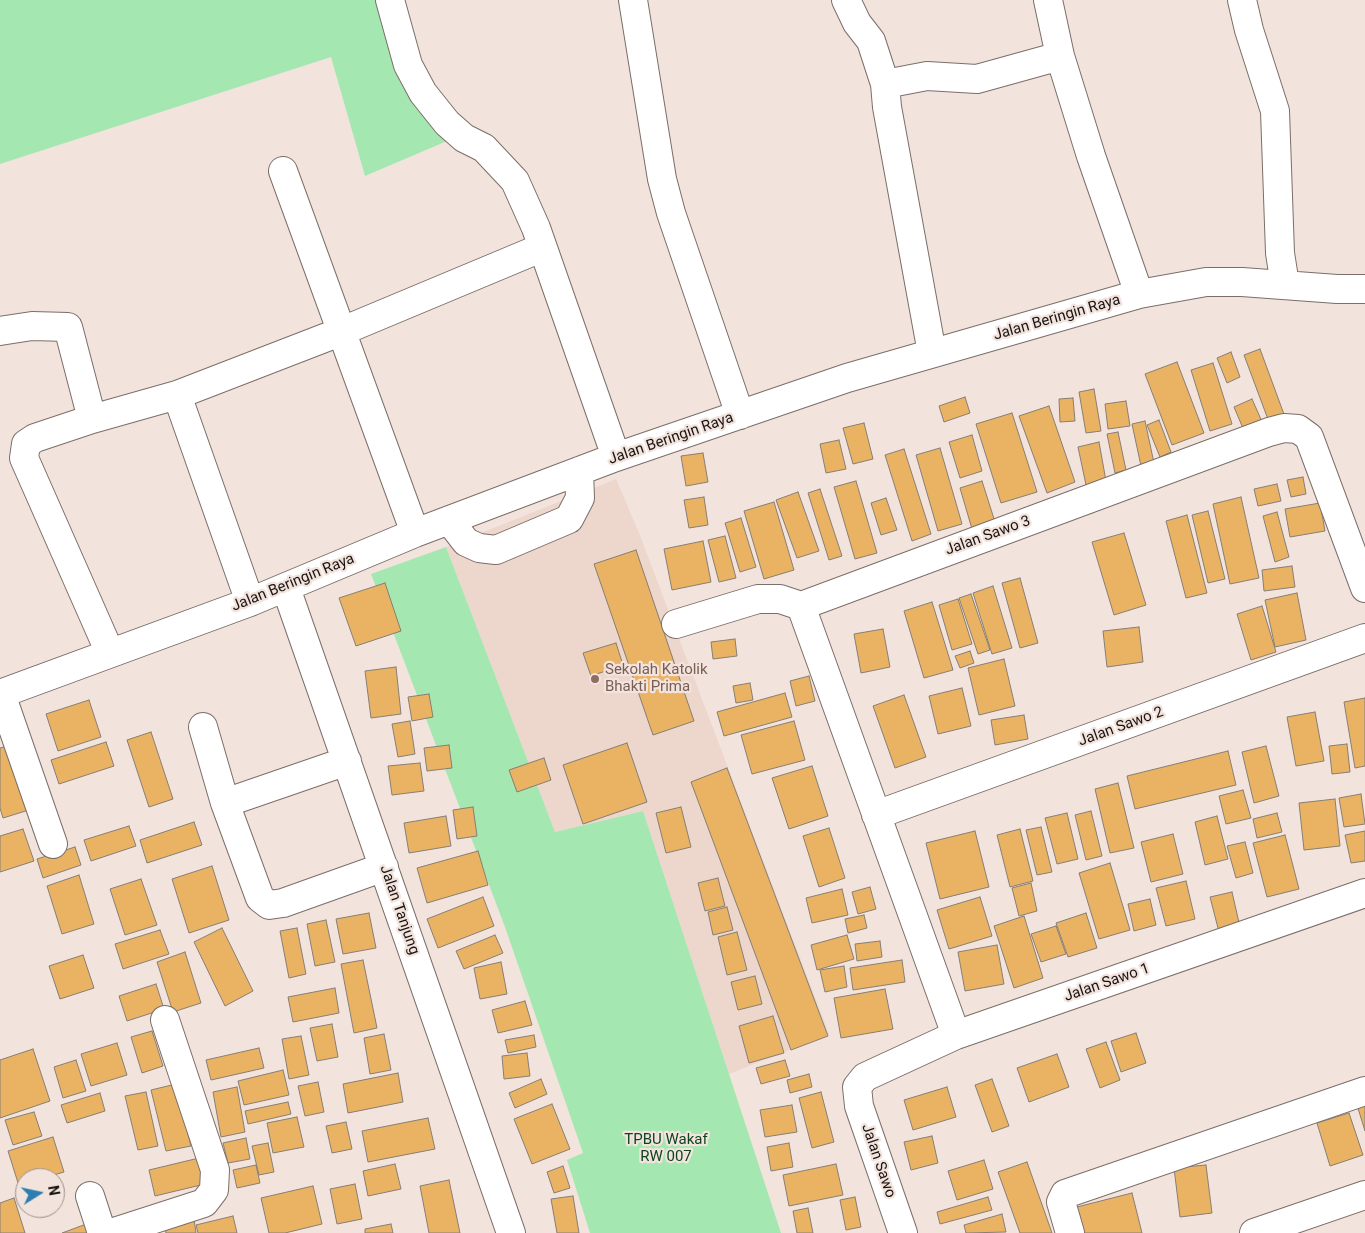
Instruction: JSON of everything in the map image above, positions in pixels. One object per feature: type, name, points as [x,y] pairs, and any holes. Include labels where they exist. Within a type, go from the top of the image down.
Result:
[{"type":"street","points":[[390,0],[408,65],[423,93],[446,123],[464,138],[484,148],[515,181],[536,228],[541,248],[616,457]]},
{"type":"street","points":[[633,0],[662,179],[671,213],[740,416]]},
{"type":"street","points":[[846,0],[857,23],[871,41],[885,84],[887,107],[932,353]]},
{"type":"street","points":[[1048,0],[1060,56],[1091,156],[1139,294]]},
{"type":"street","points":[[1242,0],[1249,30],[1275,111],[1280,252],[1285,285]]},
{"type":"street","points":[[885,84],[927,76],[977,80],[1060,56]]},
{"type":"street","points":[[283,171],[340,332],[415,533]]},
{"type":"street","points":[[110,653],[24,458],[26,444],[35,438],[92,419],[176,395],[340,332],[541,248]]},
{"type":"street","name":"Jalan Beringin Raya","points":[[0,694],[250,602],[415,533],[616,457],[847,378],[1139,294],[1206,282],[1365,289]]},
{"type":"street","points":[[0,331],[32,326],[68,327],[92,419]]},
{"type":"street","points":[[176,395],[250,602]]},
{"type":"street","name":"Jalan Sawo 3","points":[[801,606],[1284,428],[1298,429],[1310,438],[1363,573]]},
{"type":"street","points":[[449,520],[466,542],[479,548],[496,550],[569,519],[580,498],[579,472]]},
{"type":"street","name":"Jalan Tanjung","points":[[286,588],[511,1233]]},
{"type":"street","points":[[676,624],[758,599],[780,598],[801,606],[956,1035]]},
{"type":"street","name":"Jalan Sawo 2","points":[[876,815],[1365,638]]},
{"type":"street","points":[[0,694],[53,844]]},
{"type":"street","points":[[203,727],[225,803],[260,898],[269,905],[283,903],[384,867]]},
{"type":"street","points":[[225,803],[346,761]]},
{"type":"street","name":"Jalan Sawo 1","points":[[857,1087],[864,1077],[956,1035],[1365,893]]},
{"type":"street","points":[[111,1233],[204,1203],[214,1190],[215,1170],[165,1020]]},
{"type":"street","name":"Jalan Sawo","points":[[857,1087],[859,1106],[903,1233]]},
{"type":"street","points":[[1070,1233],[1061,1202],[1065,1194],[1365,1092]]},
{"type":"street","points":[[1254,1233],[1365,1195]]},
{"type":"street","points":[[90,1196],[102,1233]]},
{"type":"shaded area","name":"Sekolah Katolik Bhakti Prima","points":[[616,479],[639,533],[829,1034],[729,1074],[643,811],[555,832],[446,547]]},
{"type":"green space","points":[[0,0],[386,0],[454,138],[365,176],[331,57],[0,164]]},
{"type":"green space","name":"TPBU Wakaf RW 007","points":[[446,547],[555,832],[643,811],[781,1233],[590,1233],[567,1160],[583,1153],[505,927],[371,574]]},
{"type":"building","points":[[1260,349],[1285,417],[1269,422],[1244,355]]},
{"type":"building","points":[[1231,352],[1240,377],[1227,383],[1217,358]]},
{"type":"building","points":[[1177,362],[1204,433],[1172,445],[1145,374]]},
{"type":"building","points":[[1213,363],[1232,424],[1210,431],[1191,370]]},
{"type":"building","points":[[1094,389],[1101,431],[1086,433],[1079,392]]},
{"type":"building","points":[[965,397],[970,413],[944,422],[939,406]]},
{"type":"building","points":[[1073,398],[1075,421],[1060,422],[1059,399]]},
{"type":"building","points":[[1252,399],[1263,424],[1245,433],[1234,407]]},
{"type":"building","points":[[1126,401],[1130,426],[1108,429],[1105,404]]},
{"type":"building","points":[[1049,406],[1075,482],[1047,493],[1019,416]]},
{"type":"building","points":[[1012,413],[1037,492],[1001,503],[976,424]]},
{"type":"building","points":[[1159,420],[1171,452],[1160,457],[1147,425]]},
{"type":"building","points":[[1145,421],[1154,463],[1141,466],[1132,424]]},
{"type":"building","points":[[864,423],[873,459],[853,464],[843,428]]},
{"type":"building","points":[[1118,432],[1126,470],[1115,473],[1107,434]]},
{"type":"building","points":[[972,435],[982,471],[960,478],[949,442]]},
{"type":"building","points":[[839,440],[846,469],[826,473],[820,444]]},
{"type":"building","points":[[1099,442],[1106,481],[1086,485],[1078,447]]},
{"type":"building","points":[[940,448],[962,524],[938,531],[916,455]]},
{"type":"building","points":[[904,449],[931,534],[912,541],[885,455]]},
{"type":"building","points":[[703,453],[708,482],[686,486],[681,456]]},
{"type":"building","points":[[1303,477],[1306,494],[1291,497],[1287,480]]},
{"type":"building","points":[[856,481],[877,553],[855,559],[834,487]]},
{"type":"building","points":[[982,481],[995,522],[972,529],[960,488]]},
{"type":"building","points":[[1277,484],[1281,501],[1258,506],[1254,489]]},
{"type":"building","points":[[820,489],[842,556],[829,560],[808,493]]},
{"type":"building","points":[[798,492],[819,551],[797,558],[776,500]]},
{"type":"building","points":[[704,497],[708,525],[689,528],[684,500]]},
{"type":"building","points":[[1241,497],[1259,578],[1230,584],[1213,504]]},
{"type":"building","points":[[886,498],[897,530],[881,535],[871,503]]},
{"type":"building","points":[[774,502],[794,570],[764,579],[744,511]]},
{"type":"building","points":[[1320,503],[1325,531],[1290,537],[1285,509]]},
{"type":"building","points":[[1208,511],[1225,579],[1208,583],[1192,515]]},
{"type":"building","points":[[1277,512],[1289,557],[1275,562],[1263,516]]},
{"type":"building","points":[[1187,515],[1207,593],[1186,598],[1166,521]]},
{"type":"building","points":[[741,518],[756,567],[740,572],[725,523]]},
{"type":"building","points":[[1124,533],[1146,605],[1114,615],[1092,542]]},
{"type":"building","points":[[725,536],[736,578],[719,582],[708,540]]},
{"type":"building","points":[[703,541],[711,582],[672,590],[664,549]]},
{"type":"building","points":[[636,550],[694,721],[653,735],[594,564]]},
{"type":"building","points":[[1292,566],[1295,587],[1264,591],[1262,570]]},
{"type":"building","points":[[1020,578],[1038,643],[1020,648],[1002,583]]},
{"type":"building","points":[[385,583],[401,631],[356,646],[339,598]]},
{"type":"building","points":[[993,586],[1012,648],[992,654],[973,593]]},
{"type":"building","points":[[1297,593],[1306,640],[1275,647],[1265,600]]},
{"type":"building","points":[[971,594],[990,650],[978,654],[959,598]]},
{"type":"building","points":[[958,599],[972,644],[952,650],[939,605]]},
{"type":"building","points":[[932,602],[953,670],[924,678],[904,611]]},
{"type":"building","points":[[1262,606],[1276,652],[1251,660],[1237,614]]},
{"type":"building","points":[[1139,627],[1143,662],[1107,667],[1103,631]]},
{"type":"building","points":[[883,629],[890,667],[861,673],[854,634]]},
{"type":"building","points":[[735,639],[737,656],[713,659],[711,642]]},
{"type":"building","points":[[616,643],[623,665],[591,676],[583,653]]},
{"type":"building","points":[[970,651],[974,663],[960,668],[955,656]]},
{"type":"building","points":[[1004,659],[1015,706],[979,715],[968,668]]},
{"type":"building","points":[[396,667],[401,714],[371,718],[365,671]]},
{"type":"building","points":[[809,676],[815,701],[796,706],[790,681]]},
{"type":"building","points":[[750,683],[753,700],[736,703],[733,686]]},
{"type":"building","points":[[962,688],[971,726],[938,734],[929,696]]},
{"type":"building","points":[[785,693],[792,717],[724,736],[717,712]]},
{"type":"building","points":[[429,694],[433,717],[412,721],[408,697]]},
{"type":"building","points":[[904,695],[926,757],[895,768],[873,706]]},
{"type":"building","points":[[1365,698],[1365,766],[1355,768],[1344,702]]},
{"type":"building","points":[[89,700],[101,737],[58,751],[46,714]]},
{"type":"building","points":[[1315,712],[1324,761],[1296,766],[1287,717]]},
{"type":"building","points":[[1024,715],[1028,739],[995,745],[991,720]]},
{"type":"building","points":[[410,721],[415,754],[398,757],[392,724]]},
{"type":"building","points":[[794,721],[805,760],[752,774],[741,735]]},
{"type":"building","points":[[151,732],[173,799],[149,807],[127,740]]},
{"type":"building","points":[[106,742],[114,766],[59,784],[51,760]]},
{"type":"building","points":[[627,743],[647,802],[583,824],[563,765]]},
{"type":"building","points":[[1347,744],[1350,772],[1332,774],[1329,746]]},
{"type":"building","points":[[11,745],[32,809],[3,818],[0,808],[0,748]]},
{"type":"building","points":[[449,745],[452,768],[427,771],[424,748]]},
{"type":"building","points":[[1266,746],[1279,796],[1254,803],[1242,752]]},
{"type":"building","points":[[1228,751],[1236,785],[1135,809],[1127,776]]},
{"type":"building","points":[[544,758],[551,780],[517,792],[509,770]]},
{"type":"building","points":[[420,763],[424,791],[392,795],[388,766]]},
{"type":"building","points":[[812,766],[828,816],[789,829],[772,778]]},
{"type":"building","points":[[727,768],[828,1036],[791,1050],[691,782]]},
{"type":"building","points":[[1118,783],[1134,848],[1110,853],[1095,789]]},
{"type":"building","points":[[1243,790],[1251,818],[1226,824],[1219,796]]},
{"type":"building","points":[[1361,794],[1365,824],[1344,827],[1339,798]]},
{"type":"building","points":[[1335,799],[1340,846],[1304,850],[1299,803]]},
{"type":"building","points":[[473,807],[477,836],[457,839],[453,810]]},
{"type":"building","points":[[681,807],[691,847],[666,853],[656,813]]},
{"type":"building","points":[[1091,811],[1102,856],[1086,860],[1075,815]]},
{"type":"building","points":[[1067,813],[1078,859],[1057,864],[1045,818]]},
{"type":"building","points":[[1277,813],[1282,832],[1257,838],[1253,819]]},
{"type":"building","points":[[446,816],[451,846],[409,853],[404,823]]},
{"type":"building","points":[[1217,816],[1228,859],[1205,865],[1195,822]]},
{"type":"building","points":[[194,822],[202,845],[147,863],[140,840]]},
{"type":"building","points":[[129,826],[136,846],[91,861],[84,840]]},
{"type":"building","points":[[1041,827],[1052,872],[1037,875],[1026,830]]},
{"type":"building","points":[[829,828],[845,878],[819,887],[803,836]]},
{"type":"building","points":[[23,829],[34,861],[0,872],[0,836]]},
{"type":"building","points":[[1020,829],[1033,881],[1010,887],[997,835]]},
{"type":"building","points":[[975,831],[989,887],[940,899],[926,843]]},
{"type":"building","points":[[1365,831],[1365,861],[1351,863],[1345,835]]},
{"type":"building","points":[[1173,834],[1183,874],[1151,882],[1141,842]]},
{"type":"building","points":[[1285,835],[1299,889],[1267,897],[1253,843]]},
{"type":"building","points":[[1245,842],[1253,873],[1236,878],[1227,846]]},
{"type":"building","points":[[75,847],[81,865],[43,878],[37,859]]},
{"type":"building","points":[[478,851],[488,885],[427,903],[417,868]]},
{"type":"building","points":[[1110,863],[1130,930],[1099,939],[1079,873]]},
{"type":"building","points":[[212,866],[229,920],[189,933],[172,879]]},
{"type":"building","points":[[79,875],[94,924],[62,934],[47,886]]},
{"type":"building","points":[[718,878],[725,906],[705,911],[698,883]]},
{"type":"building","points":[[141,879],[157,925],[125,935],[110,889]]},
{"type":"building","points":[[1186,881],[1195,919],[1166,926],[1156,888]]},
{"type":"building","points":[[1031,883],[1037,911],[1019,916],[1012,888]]},
{"type":"building","points":[[870,887],[876,909],[858,914],[852,892]]},
{"type":"building","points":[[842,889],[848,915],[812,923],[806,898]]},
{"type":"building","points":[[1232,892],[1240,927],[1219,932],[1210,897]]},
{"type":"building","points":[[483,897],[494,926],[438,948],[427,919]]},
{"type":"building","points":[[980,897],[992,936],[949,949],[937,910]]},
{"type":"building","points":[[1150,899],[1156,925],[1134,931],[1128,904]]},
{"type":"building","points":[[727,907],[733,930],[713,935],[708,912]]},
{"type":"building","points":[[369,913],[376,948],[343,954],[336,919]]},
{"type":"building","points":[[1086,913],[1097,948],[1068,957],[1056,923]]},
{"type":"building","points":[[864,915],[867,928],[848,933],[845,919]]},
{"type":"building","points":[[1024,916],[1043,978],[1014,988],[994,926]]},
{"type":"building","points":[[326,920],[335,962],[315,966],[307,924]]},
{"type":"building","points":[[1056,926],[1066,954],[1041,962],[1031,934]]},
{"type":"building","points":[[222,928],[253,991],[225,1006],[194,942]]},
{"type":"building","points":[[297,928],[306,974],[289,978],[280,931]]},
{"type":"building","points":[[160,930],[169,954],[123,969],[115,944]]},
{"type":"building","points":[[737,932],[747,970],[727,975],[718,937]]},
{"type":"building","points":[[495,935],[503,953],[464,969],[456,951]]},
{"type":"building","points":[[847,935],[854,959],[817,970],[811,945]]},
{"type":"building","points":[[880,941],[882,957],[857,961],[855,944]]},
{"type":"building","points":[[997,945],[1004,984],[965,991],[958,952]]},
{"type":"building","points":[[185,952],[201,1003],[173,1012],[157,962]]},
{"type":"building","points":[[83,955],[94,988],[60,999],[49,966]]},
{"type":"building","points":[[363,960],[377,1028],[354,1033],[341,964]]},
{"type":"building","points":[[902,960],[905,982],[853,990],[850,968]]},
{"type":"building","points":[[501,962],[507,994],[480,999],[474,968]]},
{"type":"building","points":[[844,966],[847,987],[825,992],[820,970]]},
{"type":"building","points":[[755,976],[762,1004],[738,1010],[731,982]]},
{"type":"building","points":[[156,984],[164,1009],[127,1021],[119,996]]},
{"type":"building","points":[[335,988],[339,1013],[293,1022],[288,997]]},
{"type":"building","points":[[885,989],[893,1029],[841,1038],[834,998]]},
{"type":"building","points":[[525,1001],[532,1025],[498,1033],[492,1010]]},
{"type":"building","points":[[773,1016],[784,1053],[749,1063],[739,1026]]},
{"type":"building","points":[[332,1024],[338,1057],[317,1061],[310,1028]]},
{"type":"building","points":[[152,1031],[163,1066],[142,1073],[131,1037]]},
{"type":"building","points":[[1136,1033],[1146,1063],[1121,1072],[1111,1041]]},
{"type":"building","points":[[384,1034],[391,1070],[370,1074],[364,1038]]},
{"type":"building","points":[[534,1035],[536,1047],[508,1053],[505,1040]]},
{"type":"building","points":[[301,1036],[309,1075],[289,1079],[282,1039]]},
{"type":"building","points":[[1106,1042],[1120,1080],[1100,1088],[1086,1049]]},
{"type":"building","points":[[117,1043],[127,1075],[91,1086],[81,1054]]},
{"type":"building","points":[[259,1048],[264,1068],[211,1080],[206,1060]]},
{"type":"building","points":[[33,1049],[50,1101],[0,1118],[0,1060]]},
{"type":"building","points":[[527,1053],[530,1076],[504,1079],[502,1056]]},
{"type":"building","points":[[1057,1054],[1069,1087],[1029,1102],[1017,1068]]},
{"type":"building","points":[[76,1060],[86,1091],[63,1098],[54,1067]]},
{"type":"building","points":[[785,1060],[790,1076],[761,1084],[756,1068]]},
{"type":"building","points":[[283,1070],[289,1095],[244,1105],[238,1081]]},
{"type":"building","points":[[398,1073],[403,1102],[348,1113],[343,1084]]},
{"type":"building","points":[[809,1074],[812,1087],[790,1093],[787,1080]]},
{"type":"building","points":[[541,1079],[547,1094],[515,1108],[509,1093]]},
{"type":"building","points":[[992,1079],[1009,1126],[992,1132],[975,1085]]},
{"type":"building","points":[[318,1082],[324,1112],[305,1116],[298,1086]]},
{"type":"building","points":[[176,1084],[191,1146],[166,1151],[151,1090]]},
{"type":"building","points":[[237,1087],[245,1132],[221,1137],[213,1092]]},
{"type":"building","points":[[947,1087],[956,1117],[913,1130],[904,1100]]},
{"type":"building","points":[[146,1092],[158,1146],[138,1150],[125,1096]]},
{"type":"building","points":[[821,1092],[834,1142],[812,1148],[799,1098]]},
{"type":"building","points":[[100,1093],[105,1111],[67,1123],[61,1105]]},
{"type":"building","points":[[288,1102],[291,1114],[248,1124],[245,1111]]},
{"type":"building","points":[[1365,1102],[1365,1131],[1357,1105]]},
{"type":"building","points":[[552,1104],[570,1149],[532,1164],[514,1119]]},
{"type":"building","points":[[792,1105],[797,1132],[765,1137],[760,1110]]},
{"type":"building","points":[[34,1112],[42,1136],[13,1145],[5,1120]]},
{"type":"building","points":[[1349,1113],[1363,1155],[1330,1166],[1317,1123]]},
{"type":"building","points":[[297,1117],[304,1147],[273,1153],[267,1123]]},
{"type":"building","points":[[428,1118],[435,1149],[368,1162],[362,1131]]},
{"type":"building","points":[[346,1122],[352,1149],[332,1153],[326,1126]]},
{"type":"building","points":[[932,1136],[938,1163],[911,1170],[904,1142]]},
{"type":"building","points":[[53,1137],[63,1168],[15,1168],[15,1173],[8,1151]]},
{"type":"building","points":[[246,1138],[250,1159],[228,1163],[223,1143]]},
{"type":"building","points":[[268,1143],[274,1172],[259,1175],[252,1146]]},
{"type":"building","points":[[789,1143],[793,1167],[771,1171],[767,1147]]},
{"type":"building","points":[[199,1158],[205,1184],[155,1196],[149,1170]]},
{"type":"building","points":[[984,1160],[993,1189],[957,1200],[948,1171]]},
{"type":"building","points":[[1027,1162],[1052,1233],[1020,1233],[998,1172]]},
{"type":"building","points":[[395,1164],[401,1189],[368,1196],[363,1171]]},
{"type":"building","points":[[836,1164],[843,1195],[789,1206],[783,1175]]},
{"type":"building","points":[[256,1165],[260,1183],[237,1188],[233,1170]]},
{"type":"building","points":[[1206,1165],[1212,1213],[1180,1217],[1174,1168]]},
{"type":"building","points":[[563,1166],[570,1188],[554,1193],[547,1172]]},
{"type":"building","points":[[449,1180],[460,1233],[429,1233],[420,1186]]},
{"type":"building","points":[[355,1184],[362,1219],[337,1224],[330,1189]]},
{"type":"building","points":[[313,1186],[322,1224],[285,1233],[269,1233],[261,1198]]},
{"type":"building","points":[[1132,1193],[1142,1233],[1079,1233],[1073,1208]]},
{"type":"building","points":[[573,1196],[579,1233],[557,1233],[551,1199]]},
{"type":"building","points":[[855,1197],[861,1227],[846,1230],[840,1200]]},
{"type":"building","points":[[988,1197],[992,1210],[940,1224],[937,1212]]},
{"type":"building","points":[[14,1198],[15,1218],[20,1218],[25,1233],[0,1233],[0,1203]]},
{"type":"building","points":[[808,1208],[813,1233],[797,1233],[793,1211]]},
{"type":"building","points":[[1002,1214],[1006,1232],[966,1233],[964,1225]]},
{"type":"building","points":[[233,1216],[237,1233],[198,1233],[196,1225]]},
{"type":"building","points":[[194,1219],[196,1233],[166,1233],[164,1225]]},
{"type":"building","points":[[89,1223],[93,1233],[62,1233]]},
{"type":"building","points":[[391,1224],[393,1233],[365,1233],[365,1229]]},
{"type":"place","name":"Sekolah Katolik Bhakti Prima","points":[[595,679]]}]
